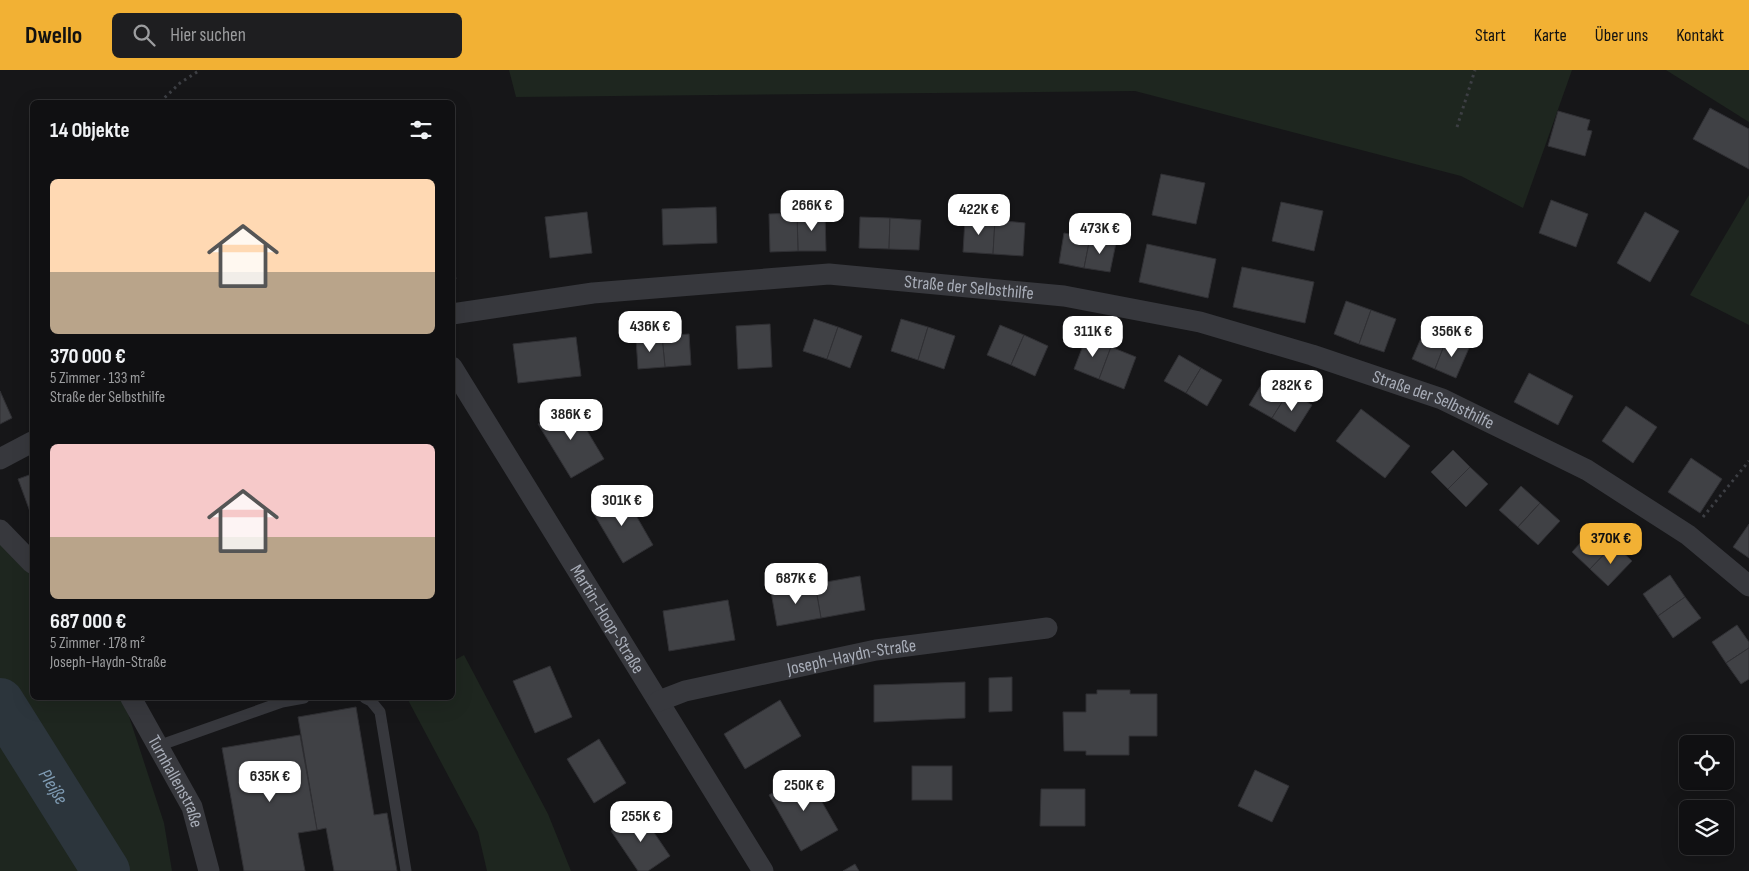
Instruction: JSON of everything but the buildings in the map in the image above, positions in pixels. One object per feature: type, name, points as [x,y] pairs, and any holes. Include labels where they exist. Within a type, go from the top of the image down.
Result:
[{"type":"street","name":"Straße der Selbsthilfe","points":[[455,314],[593,293],[829,274],[1064,296],[1200,322],[1312,354],[1442,399],[1587,470],[1688,535],[1749,586]]},
{"type":"street","name":"Martin-Hoop-Straße","points":[[455,372],[763,871]]},
{"type":"street","points":[[0,459],[30,443]]},
{"type":"street","points":[[0,530],[30,561]]},
{"type":"street","name":"Joseph-Haydn-Straße","points":[[659,701],[685,691],[876,650],[1047,628]]},
{"type":"street","name":"Turnhallenstraße","points":[[132,700],[192,807],[209,871]]},
{"type":"lane","points":[[158,746],[282,702],[293,700]]},
{"type":"lane","points":[[369,700],[380,712],[406,871]]},
{"type":"path","points":[[162,100],[180,83],[200,70]]},
{"type":"path","points":[[1457,127],[1475,70]]},
{"type":"path","points":[[1688,535],[1749,461]]},
{"type":"shaded area","points":[[509,70],[1572,70],[1523,208],[1461,176],[1135,91],[516,97]]},
{"type":"shaded area","points":[[1666,70],[1749,70],[1749,122]]},
{"type":"shaded area","points":[[1749,195],[1749,325],[1690,295]]},
{"type":"shaded area","points":[[0,530],[30,561],[30,700],[124,700],[164,823],[172,871],[0,871]]},
{"type":"shaded area","points":[[464,655],[548,814],[571,871],[487,871],[478,832],[408,700],[455,700],[455,660]]},
{"type":"waterway","name":"Pleiße","points":[[0,702],[106,871]]}]
